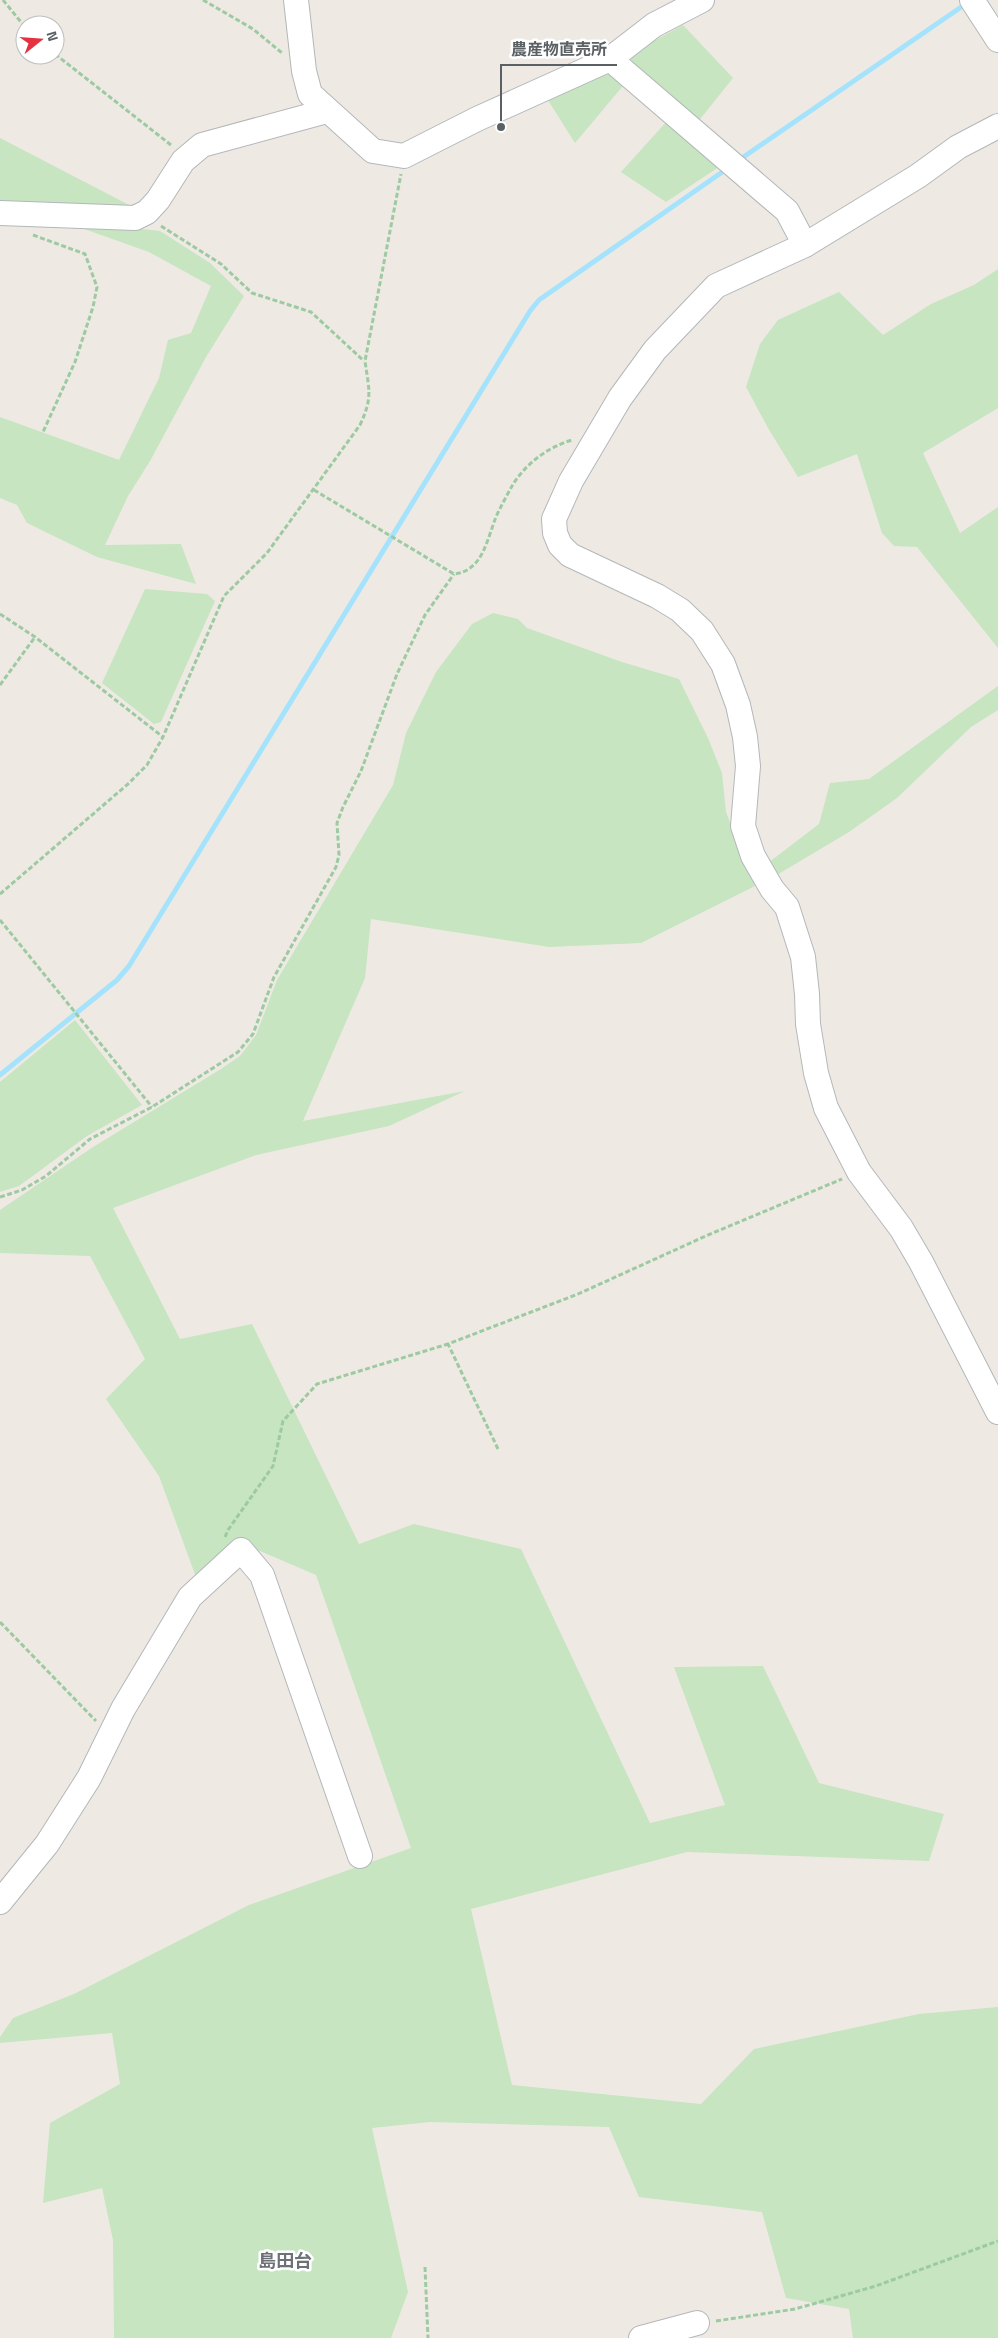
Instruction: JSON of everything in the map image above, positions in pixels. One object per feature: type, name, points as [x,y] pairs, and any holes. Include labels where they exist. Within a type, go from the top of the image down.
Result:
[{"type":"street","points":[[296,0],[304,71],[310,94],[327,112],[373,151],[404,156],[540,90],[610,59],[654,25],[702,0]]},
{"type":"street","points":[[975,4],[998,40]]},
{"type":"street","points":[[610,59],[787,211],[805,245]]},
{"type":"street","points":[[0,212],[136,218],[148,212],[187,157],[202,145],[327,112]]},
{"type":"street","points":[[998,126],[958,147],[910,181],[805,245],[716,286],[655,350],[620,398],[571,481],[554,519],[555,533],[560,545],[570,555],[657,596],[680,610],[702,631],[723,664],[738,705],[746,737],[748,766],[744,826],[753,856],[772,889],[787,907],[802,957],[808,994],[808,1024],[826,1108],[859,1172],[901,1228],[998,1412]]},
{"type":"street","points":[[0,1902],[47,1844],[89,1778],[123,1709],[190,1597],[241,1550],[262,1575],[360,1856]]},
{"type":"street","points":[[642,2338],[697,2323]]},
{"type":"path","points":[[3,0],[15,15]]},
{"type":"path","points":[[202,0],[253,29],[304,71]]},
{"type":"path","points":[[65,62],[187,157]]},
{"type":"path","points":[[0,894],[128,784],[147,765],[163,737],[224,596],[267,554],[360,425],[369,406],[369,389],[364,361],[404,156]]},
{"type":"path","points":[[148,212],[164,230],[221,264],[252,293],[311,312],[364,361]]},
{"type":"path","points":[[26,233],[85,254],[97,287],[93,307],[75,362],[43,432]]},
{"type":"path","points":[[314,490],[454,574],[464,573],[472,567],[485,549],[496,516],[513,484],[542,454],[553,446],[571,440],[595,439]]},
{"type":"path","points":[[0,1197],[22,1190],[46,1176],[90,1139],[152,1107],[220,1066],[238,1052],[253,1034],[274,977],[336,867],[339,855],[337,822],[361,771],[398,674],[425,615],[454,574]]},
{"type":"path","points":[[0,614],[35,637],[163,737]]},
{"type":"path","points":[[0,685],[35,637]]},
{"type":"path","points":[[0,920],[152,1107]]},
{"type":"path","points":[[224,1539],[228,1530],[274,1466],[283,1420],[317,1384],[448,1344],[578,1294],[708,1235],[859,1172]]},
{"type":"path","points":[[448,1344],[498,1449]]},
{"type":"path","points":[[0,1622],[110,1735]]},
{"type":"path","points":[[697,2323],[795,2309],[876,2286],[998,2241]]},
{"type":"path","points":[[424,2267],[428,2338]]},
{"type":"green space","points":[[683,25],[733,78],[697,123],[634,69],[630,54]]},
{"type":"green space","points":[[602,72],[614,73],[627,81],[575,143],[546,97]]},
{"type":"green space","points":[[668,120],[722,165],[666,202],[621,172]]},
{"type":"green space","points":[[0,138],[133,207],[0,205]]},
{"type":"green space","points":[[56,219],[160,231],[210,263],[244,296],[206,357],[150,461],[128,496],[105,545],[181,544],[196,584],[97,557],[27,523],[17,505],[0,498],[0,417],[119,460],[159,378],[168,340],[191,333],[211,286],[149,252]]},
{"type":"green space","points":[[998,269],[998,408],[923,453],[960,533],[998,507],[998,648],[917,547],[894,546],[882,533],[857,454],[798,477],[746,387],[760,344],[778,320],[839,292],[883,335],[931,304],[974,285]]},
{"type":"green space","points":[[145,589],[207,594],[215,601],[161,722],[154,724],[102,683]]},
{"type":"green space","points":[[493,613],[518,619],[527,628],[622,662],[679,679],[708,738],[722,773],[726,812],[755,886],[641,943],[549,947],[371,919],[365,978],[303,1121],[465,1091],[389,1126],[256,1155],[113,1208],[180,1339],[252,1324],[359,1544],[414,1524],[521,1549],[650,1823],[725,1805],[674,1667],[763,1666],[819,1783],[944,1814],[929,1861],[687,1852],[471,1909],[512,2085],[701,2104],[754,2049],[919,2014],[998,2007],[998,2338],[853,2338],[849,2309],[786,2298],[762,2212],[639,2197],[609,2127],[430,2122],[372,2128],[408,2292],[391,2338],[114,2338],[113,2240],[102,2188],[43,2203],[50,2123],[120,2084],[112,2033],[0,2043],[0,2037],[13,2018],[74,1994],[249,1905],[411,1848],[316,1575],[260,1551],[196,1577],[159,1476],[106,1399],[145,1359],[90,1256],[0,1253],[0,1210],[93,1147],[240,1056],[256,1035],[277,980],[393,785],[406,733],[436,672],[472,624]]},
{"type":"green space","points":[[998,686],[998,710],[971,727],[897,798],[849,832],[775,876],[768,863],[819,824],[830,783],[869,779]]},
{"type":"green space","points":[[75,1020],[142,1105],[87,1136],[19,1186],[0,1192],[0,1082]]},
{"type":"waterway","points":[[739,160],[967,3]]},
{"type":"waterway","points":[[0,1075],[117,980],[129,966],[530,311],[539,300],[728,168]]},
{"type":"place","name":"農産物直売所","points":[[501,127]]},
{"type":"district","name":"島田台","points":[[285,2261]]}]
